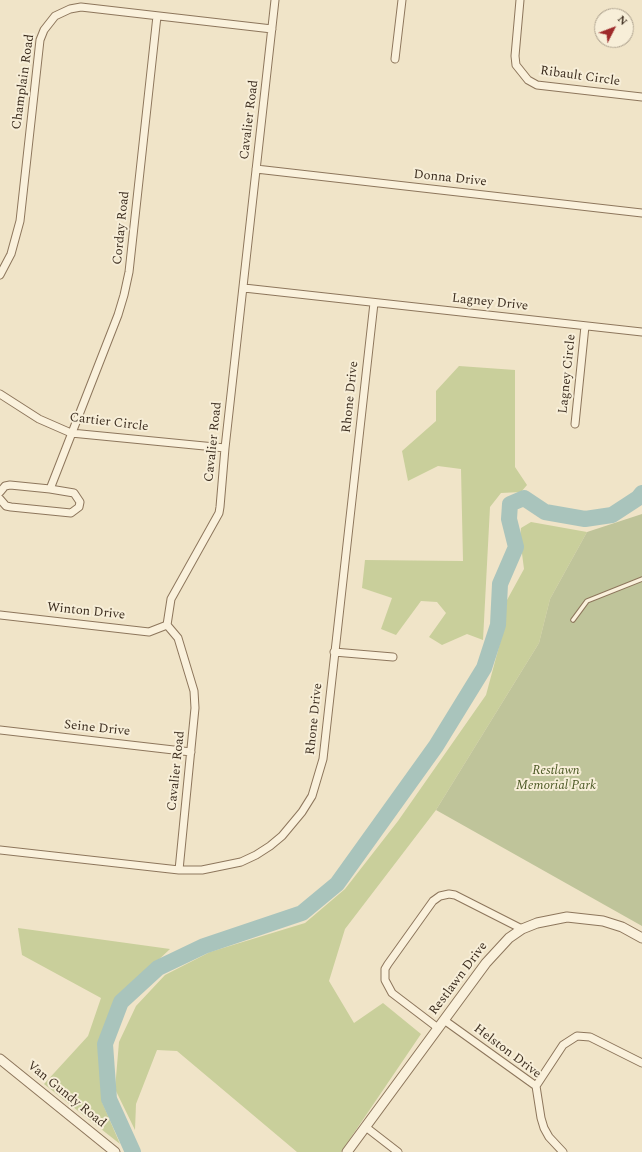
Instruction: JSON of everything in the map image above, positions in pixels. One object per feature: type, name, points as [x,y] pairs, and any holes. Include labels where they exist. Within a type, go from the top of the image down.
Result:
[{"type":"street","name":"Cavalier Road","points":[[179,870],[195,708],[194,691],[178,638],[167,625],[171,599],[219,513],[275,0]]},
{"type":"street","points":[[395,59],[402,0]]},
{"type":"street","name":"Ribault Circle","points":[[520,0],[515,56],[516,64],[528,80],[537,85],[642,97]]},
{"type":"street","name":"Champlain Road","points":[[0,275],[11,254],[20,221],[40,40],[44,30],[55,16],[61,12],[75,8],[272,29]]},
{"type":"street","name":"Corday Road","points":[[50,489],[118,315],[129,272],[158,16]]},
{"type":"street","name":"Donna Drive","points":[[256,169],[642,213]]},
{"type":"street","name":"Lagney Drive","points":[[244,288],[642,332]]},
{"type":"street","name":"Rhone Drive","points":[[0,850],[179,870],[202,870],[241,862],[270,846],[293,824],[302,812],[314,790],[323,759],[374,303]]},
{"type":"street","name":"Lagney Circle","points":[[575,424],[585,326]]},
{"type":"street","name":"Cartier Circle","points":[[0,394],[39,419],[71,433],[225,448]]},
{"type":"street","points":[[0,492],[5,486],[10,485],[74,493],[78,497],[79,507],[71,513],[11,507],[6,506],[0,499]]},
{"type":"street","name":"Winton Drive","points":[[0,615],[149,632],[167,625]]},
{"type":"street","points":[[334,652],[393,657]]},
{"type":"street","name":"Seine Drive","points":[[0,730],[191,752]]},
{"type":"street","points":[[438,1028],[392,993],[385,980],[385,969],[388,964],[433,901],[440,896],[449,894],[455,895],[522,929]]},
{"type":"street","name":"Restlawn Drive","points":[[347,1152],[367,1128],[486,963],[509,938],[522,929],[551,919],[584,917],[603,921],[642,938]]},
{"type":"street","name":"Helston Drive","points":[[444,1020],[536,1086],[544,1128],[549,1137],[564,1152]]},
{"type":"street","points":[[536,1086],[564,1045],[577,1036],[590,1037],[642,1063]]},
{"type":"street","name":"Van Gundy Road","points":[[0,1059],[116,1152]]},
{"type":"street","points":[[367,1128],[398,1152]]},
{"type":"lane","points":[[573,620],[587,601],[642,579]]},
{"type":"green space","points":[[459,366],[515,370],[515,467],[527,485],[521,492],[501,493],[490,507],[483,640],[467,634],[442,645],[429,637],[446,613],[437,602],[421,601],[396,635],[381,629],[392,598],[362,588],[365,560],[463,561],[461,469],[438,466],[408,481],[402,451],[436,421],[436,391]]},
{"type":"green space","name":"Restlawn Memorial Park","points":[[642,514],[642,926],[436,810],[539,643],[550,599],[587,532]]},
{"type":"green space","points":[[531,522],[587,532],[550,599],[539,643],[436,810],[345,929],[329,981],[354,1023],[383,1003],[421,1034],[341,1152],[297,1152],[177,1051],[157,1050],[136,1104],[135,1130],[115,1089],[119,1042],[136,1006],[165,975],[210,952],[305,923],[345,889],[398,821],[486,695],[504,628],[507,600],[524,569],[520,538],[521,528]]},
{"type":"green space","points":[[18,928],[170,949],[117,999],[99,1044],[102,1102],[120,1144],[44,1084],[88,1036],[101,998],[22,955]]},
{"type":"waterway","points":[[133,1152],[109,1099],[105,1044],[121,1002],[158,968],[204,946],[302,913],[337,884],[436,746],[484,668],[498,625],[500,584],[516,547],[509,519],[510,504],[524,498],[545,512],[585,519],[612,515],[638,498],[642,493]]}]
